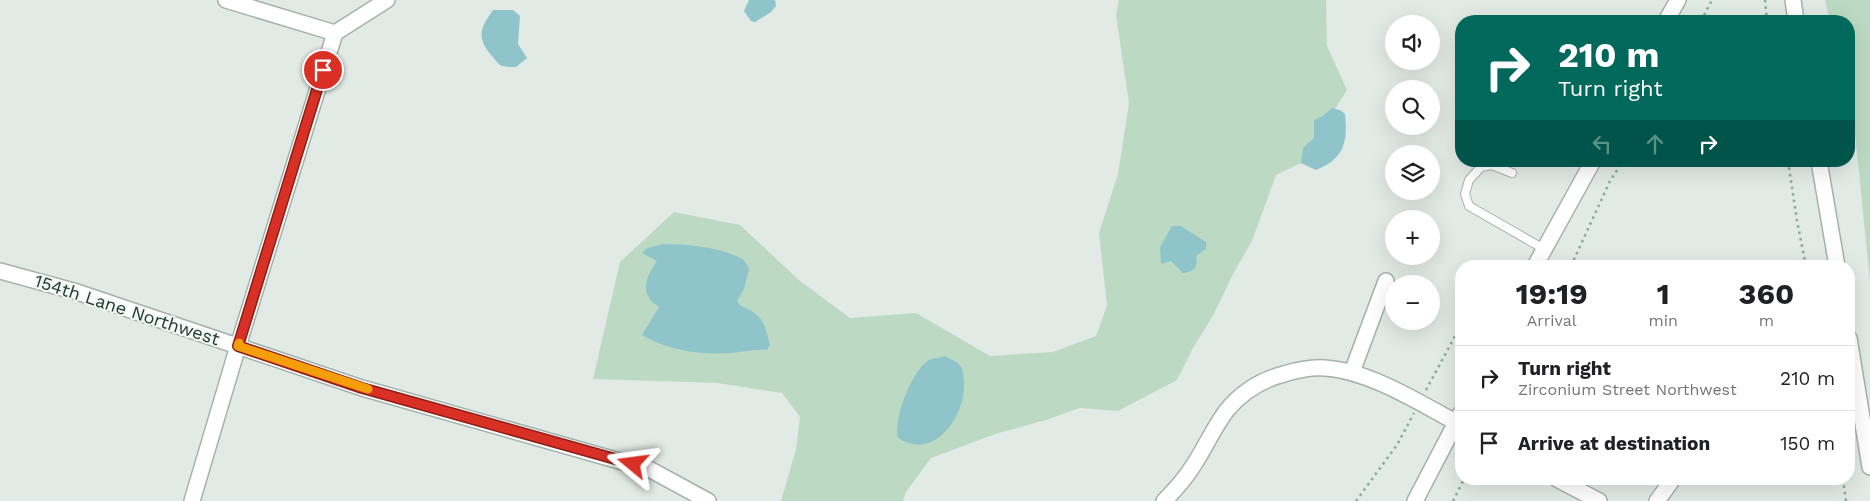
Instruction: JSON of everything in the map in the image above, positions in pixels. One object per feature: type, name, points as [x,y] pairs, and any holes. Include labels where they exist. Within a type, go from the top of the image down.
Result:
[{"type":"street","points":[[226,0],[335,33]]},
{"type":"street","points":[[192,501],[335,33],[387,0]]},
{"type":"street","points":[[1669,15],[1678,0]]},
{"type":"street","points":[[1792,0],[1795,15]]},
{"type":"street","points":[[1538,260],[1590,167]]},
{"type":"street","points":[[1820,167],[1836,260]]},
{"type":"street","name":"154th Lane Northwest","points":[[0,271],[77,292],[362,388],[651,470],[708,501]]},
{"type":"street","points":[[1352,372],[1385,284]]},
{"type":"street","points":[[1164,501],[1176,490],[1194,466],[1227,411],[1245,391],[1271,377],[1299,369],[1324,368],[1352,372],[1399,391],[1455,419]]},
{"type":"street","points":[[1855,375],[1870,467]]},
{"type":"street","points":[[1415,501],[1455,430]]},
{"type":"street","points":[[1563,485],[1575,496],[1599,501]]},
{"type":"street","points":[[1658,501],[1669,485]]},
{"type":"lane","points":[[1481,167],[1469,180],[1465,194],[1469,206],[1544,249]]},
{"type":"lane","points":[[1497,167],[1512,173]]},
{"type":"path","points":[[1704,15],[1712,0]]},
{"type":"path","points":[[1765,0],[1766,15]]},
{"type":"path","points":[[1573,260],[1610,181],[1619,167]]},
{"type":"path","points":[[1789,167],[1805,260]]},
{"type":"path","points":[[1453,501],[1461,485]]},
{"type":"path","points":[[1844,485],[1846,501]]},
{"type":"green space","points":[[1119,0],[1326,0],[1327,46],[1347,90],[1301,163],[1276,175],[1252,241],[1177,380],[1118,411],[1080,408],[1046,420],[995,434],[931,458],[906,492],[903,501],[781,501],[796,449],[800,417],[782,393],[718,383],[593,379],[620,262],[674,212],[740,225],[800,281],[850,318],[916,313],[990,356],[1053,352],[1096,336],[1107,305],[1099,233],[1118,174],[1129,103],[1116,15]]},
{"type":"green space","points":[[1825,0],[1870,0],[1870,282],[1855,132],[1855,15],[1829,15]]},
{"type":"water","points":[[749,0],[775,0],[776,6],[771,12],[755,22],[751,21],[744,11]]},
{"type":"water","points":[[493,10],[513,10],[520,16],[518,44],[527,58],[516,67],[500,65],[484,44],[482,38],[483,28]]},
{"type":"water","points":[[1332,108],[1340,110],[1345,114],[1345,141],[1333,161],[1316,170],[1301,163],[1303,148],[1314,138],[1314,120],[1323,116]]},
{"type":"water","points":[[1172,226],[1181,226],[1206,242],[1206,249],[1196,256],[1197,264],[1190,272],[1183,273],[1171,261],[1161,264],[1160,247]]},
{"type":"water","points":[[663,244],[714,249],[734,255],[744,261],[749,269],[744,289],[737,301],[741,306],[755,313],[762,321],[770,345],[767,350],[732,353],[686,351],[663,345],[642,335],[659,307],[653,302],[646,291],[649,274],[657,261],[642,253],[647,248]]},
{"type":"water","points":[[945,356],[958,363],[963,372],[963,395],[960,408],[953,421],[945,432],[935,440],[924,444],[911,444],[898,438],[898,419],[910,384],[923,365],[929,360]]},
{"type":"slow traffic","points":[[239,343],[238,346],[368,389]]},
{"type":"route","points":[[323,70],[238,346],[362,388],[633,464]]}]
